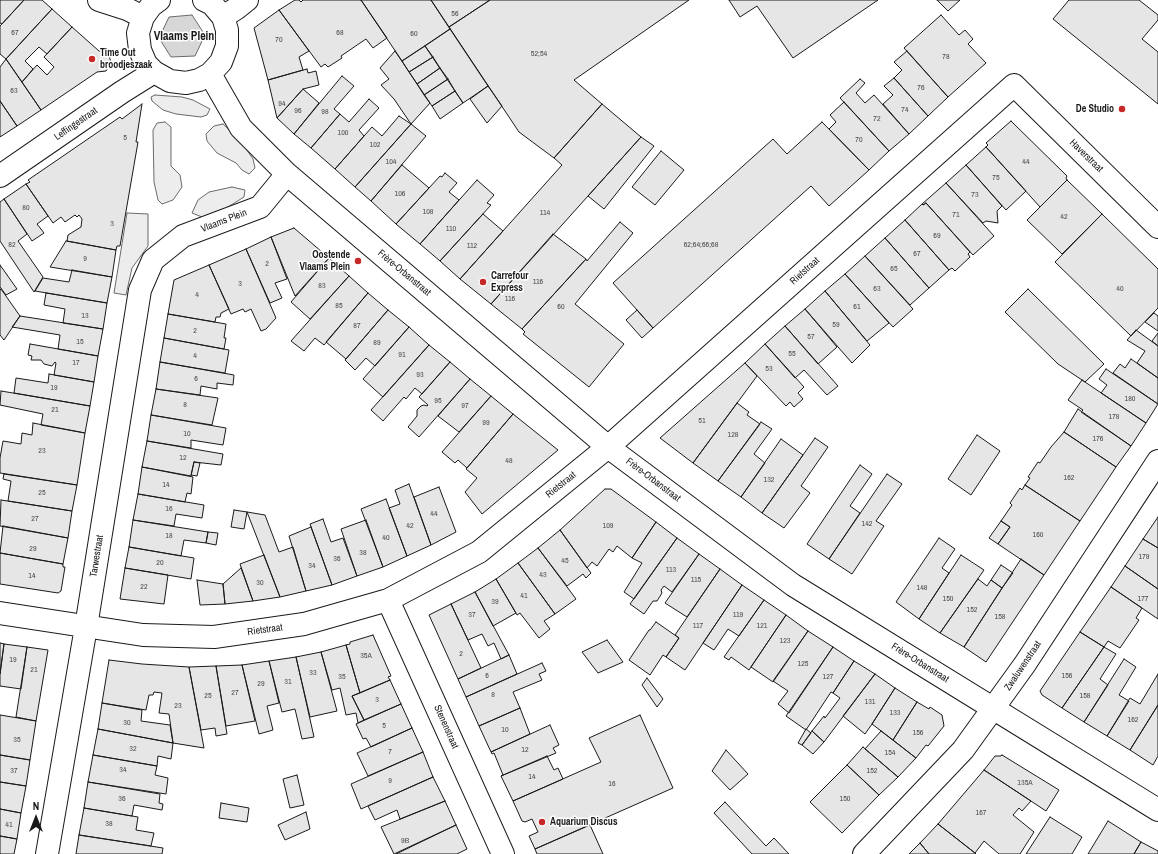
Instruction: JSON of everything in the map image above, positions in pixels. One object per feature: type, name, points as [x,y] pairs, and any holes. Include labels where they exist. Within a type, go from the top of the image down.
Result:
[{"type":"street","points":[[99,0],[127,9],[143,17]]},
{"type":"street","points":[[159,0],[151,6],[143,17],[138,33],[140,50],[146,64],[154,72],[170,81],[186,83],[199,80],[210,74],[221,62],[227,46],[227,30],[222,17],[212,4],[204,0]]},
{"type":"street","points":[[222,17],[248,0]]},
{"type":"street","name":"Leffingestraat","points":[[0,176],[122,92],[154,72]]},
{"type":"street","name":"Frère-Orbanstraat","points":[[210,74],[242,128],[288,174],[608,447],[792,585],[1158,810]]},
{"type":"street","name":"Haverstraat","points":[[1014,85],[1158,227]]},
{"type":"street","name":"Rietstraat","points":[[0,613],[143,635],[214,637],[304,624],[388,600],[479,552],[608,447],[1014,85]]},
{"type":"street","name":"Vlaams Plein","points":[[153,260],[183,236],[260,207],[288,174]]},
{"type":"street","name":"Tarwestraat","points":[[47,854],[86,627],[140,290],[153,260]]},
{"type":"street","name":"Zwaluwenstraat","points":[[864,854],[963,750],[1025,664],[1158,460]]},
{"type":"street","name":"Stenenstraat","points":[[388,600],[503,854]]},
{"type":"shaded area","points":[[192,15],[205,35],[195,56],[171,57],[159,38],[169,17]]},
{"type":"shaded area","points":[[155,95],[182,97],[193,100],[210,109],[207,115],[201,117],[176,114],[163,110],[152,101],[151,97]]},
{"type":"shaded area","points":[[165,122],[171,127],[171,166],[180,175],[182,187],[173,200],[162,204],[158,200],[154,182],[153,130],[157,123]]},
{"type":"shaded area","points":[[223,124],[241,141],[253,159],[255,168],[249,174],[242,170],[236,163],[217,153],[207,141],[206,134],[214,126]]},
{"type":"shaded area","points":[[232,187],[245,190],[244,197],[223,210],[202,217],[192,213],[198,200],[209,192]]},
{"type":"shaded area","points":[[127,213],[148,214],[148,246],[132,268],[126,295],[114,293]]},
{"type":"building","points":[[0,0],[24,0],[2,24],[0,23]]},
{"type":"building","points":[[24,0],[42,0],[52,9],[6,59],[0,54],[0,26]]},
{"type":"building","points":[[295,0],[299,0],[301,2],[303,0],[361,0],[387,38],[373,48],[366,39],[328,67],[325,64],[321,67],[279,10]]},
{"type":"building","points":[[361,0],[431,0],[450,29],[402,61]]},
{"type":"building","points":[[431,0],[490,0],[449,27]]},
{"type":"building","points":[[490,0],[689,0],[574,80],[602,104],[554,158],[519,132],[449,27]]},
{"type":"building","points":[[729,0],[878,0],[793,58],[757,6],[740,17]]},
{"type":"building","points":[[937,0],[960,0],[948,11]]},
{"type":"building","points":[[1069,0],[1139,0],[1158,15],[1158,20],[1142,39],[1158,52],[1158,104],[1053,19]]},
{"type":"building","points":[[52,9],[72,27],[47,54],[39,47],[25,61],[33,69],[22,82],[6,59]]},
{"type":"building","points":[[279,10],[309,51],[299,57],[303,70],[268,80],[254,28]]},
{"type":"building","points":[[941,15],[959,35],[965,30],[973,39],[968,44],[986,63],[948,97],[904,48]]},
{"type":"building","points":[[72,27],[99,51],[105,51],[109,55],[111,63],[106,71],[97,72],[41,110],[22,82],[37,65],[47,75],[54,67],[44,57]]},
{"type":"building","points":[[450,29],[488,86],[463,103],[425,46]]},
{"type":"building","points":[[425,46],[433,57],[409,72],[402,61]]},
{"type":"building","points":[[395,51],[430,103],[411,124],[394,99],[381,85],[389,79],[380,68]]},
{"type":"building","points":[[907,51],[948,97],[928,116],[894,78],[902,70],[894,62]]},
{"type":"building","points":[[433,57],[440,68],[417,84],[409,72]]},
{"type":"building","points":[[6,59],[41,110],[17,126],[0,101],[0,67]]},
{"type":"building","points":[[440,68],[448,79],[424,95],[417,84]]},
{"type":"building","points":[[307,69],[308,73],[316,71],[319,85],[303,89],[277,118],[268,80]]},
{"type":"building","points":[[342,76],[354,86],[334,109],[340,114],[311,148],[294,134]]},
{"type":"building","points":[[894,78],[928,116],[909,134],[883,104],[893,95],[884,86]]},
{"type":"building","points":[[448,79],[455,91],[432,106],[424,95]]},
{"type":"building","points":[[860,79],[865,83],[856,93],[865,103],[874,95],[909,134],[889,151],[840,98]]},
{"type":"building","points":[[488,86],[502,106],[487,123],[470,99]]},
{"type":"building","points":[[303,89],[319,103],[294,134],[277,118]]},
{"type":"building","points":[[455,91],[463,103],[440,119],[432,106]]},
{"type":"building","points":[[369,99],[379,108],[359,130],[364,136],[335,169],[311,148],[340,114],[349,122]]},
{"type":"building","points":[[0,101],[17,126],[0,137]]},
{"type":"building","points":[[844,102],[889,151],[869,170],[829,129],[836,122],[830,115]]},
{"type":"building","points":[[142,104],[136,142],[138,142],[120,246],[117,246],[116,250],[67,241],[68,235],[81,227],[82,219],[79,215],[77,217],[75,215],[65,222],[61,217],[53,223],[26,184],[30,182],[28,180],[120,117],[122,119]]},
{"type":"building","points":[[602,104],[641,137],[491,304],[460,279],[562,165],[554,158]]},
{"type":"building","points":[[399,116],[411,124],[355,187],[335,169],[372,127],[382,136]]},
{"type":"building","points":[[1011,121],[1067,176],[1067,180],[1040,207],[986,147],[988,145],[986,143]]},
{"type":"building","points":[[822,122],[869,170],[829,206],[811,186],[653,328],[613,283],[773,139],[787,154]]},
{"type":"building","points":[[411,124],[426,136],[371,201],[355,187]]},
{"type":"building","points":[[641,137],[654,146],[604,209],[588,196]]},
{"type":"building","points":[[986,147],[1026,191],[1006,210],[966,165]]},
{"type":"building","points":[[661,151],[684,170],[655,205],[632,187]]},
{"type":"building","points":[[402,165],[429,188],[396,224],[371,201]]},
{"type":"building","points":[[966,165],[1002,206],[997,211],[998,223],[986,221],[983,223],[946,183]]},
{"type":"building","points":[[445,173],[457,183],[449,192],[459,200],[420,244],[396,224],[440,176],[442,177]]},
{"type":"building","points":[[477,180],[494,195],[487,203],[491,205],[440,261],[420,244]]},
{"type":"building","points":[[1067,180],[1102,214],[1062,254],[1027,220]]},
{"type":"building","points":[[946,183],[994,236],[973,255],[926,203],[923,205],[922,204]]},
{"type":"building","points":[[26,184],[48,216],[37,224],[44,233],[32,241],[4,199]]},
{"type":"building","points":[[4,199],[27,234],[18,241],[43,277],[34,292],[0,241],[0,202]]},
{"type":"building","points":[[926,203],[970,252],[968,254],[970,257],[955,271],[952,268],[949,270],[905,220],[922,204],[923,205]]},
{"type":"building","points":[[483,214],[503,231],[460,279],[440,261]]},
{"type":"building","points":[[1102,214],[1158,269],[1158,308],[1131,336],[1055,262]]},
{"type":"building","points":[[905,220],[949,270],[929,288],[885,238]]},
{"type":"building","points":[[620,222],[633,233],[575,304],[624,344],[589,387],[523,334],[525,332],[522,329],[586,259],[587,261]]},
{"type":"building","points":[[294,228],[329,258],[295,296],[271,237]]},
{"type":"building","points":[[553,234],[586,259],[522,329],[491,304]]},
{"type":"building","points":[[271,237],[287,279],[275,283],[282,298],[270,303],[246,249]]},
{"type":"building","points":[[885,238],[929,288],[910,305],[865,256]]},
{"type":"building","points":[[66,241],[116,250],[112,277],[50,267]]},
{"type":"building","points":[[246,249],[276,318],[266,329],[261,331],[251,309],[245,312],[243,309],[231,314],[209,265]]},
{"type":"building","points":[[865,256],[913,309],[893,327],[845,274]]},
{"type":"building","points":[[329,258],[349,276],[310,319],[291,302]]},
{"type":"building","points":[[0,265],[17,289],[6,295],[0,287]]},
{"type":"building","points":[[209,265],[229,309],[221,313],[220,317],[216,317],[215,322],[168,314],[174,280]]},
{"type":"building","points":[[72,270],[112,277],[107,303],[35,291],[43,278],[69,282]]},
{"type":"building","points":[[845,274],[889,323],[867,341],[825,291]]},
{"type":"building","points":[[349,276],[368,293],[324,345],[315,338],[304,351],[291,341]]},
{"type":"building","points":[[1,289],[20,316],[4,340],[0,335]]},
{"type":"building","points":[[1028,289],[1104,364],[1085,382],[1058,364],[1005,312]]},
{"type":"building","points":[[825,291],[870,345],[852,363],[805,309]]},
{"type":"building","points":[[46,293],[107,303],[103,329],[63,323],[65,309],[44,305]]},
{"type":"building","points":[[368,293],[388,310],[346,359],[326,342]]},
{"type":"building","points":[[805,309],[837,347],[818,364],[785,326]]},
{"type":"building","points":[[388,310],[409,327],[375,366],[366,358],[355,370],[345,360]]},
{"type":"building","points":[[637,310],[653,328],[642,338],[626,320]]},
{"type":"building","points":[[1154,313],[1158,316],[1158,331],[1145,322]]},
{"type":"building","points":[[168,314],[226,324],[224,349],[164,338]]},
{"type":"building","points":[[20,316],[103,329],[98,356],[58,349],[60,335],[12,327]]},
{"type":"building","points":[[785,326],[838,386],[827,395],[804,370],[795,378],[765,344]]},
{"type":"building","points":[[409,327],[429,345],[383,397],[363,379]]},
{"type":"building","points":[[1136,330],[1158,346],[1158,378],[1137,363],[1145,351],[1127,340]]},
{"type":"building","points":[[1158,333],[1158,346],[1152,341]]},
{"type":"building","points":[[164,338],[229,350],[225,373],[160,362]]},
{"type":"building","points":[[30,344],[98,356],[94,382],[54,375],[55,362],[52,366],[44,364],[41,360],[31,360],[32,356],[28,355]]},
{"type":"building","points":[[765,344],[804,387],[798,393],[803,399],[794,407],[790,402],[786,406],[745,363]]},
{"type":"building","points":[[429,345],[450,362],[422,394],[415,388],[406,399],[404,397],[383,421],[371,410]]},
{"type":"building","points":[[1131,359],[1158,378],[1158,404],[1113,373],[1120,364],[1125,368]]},
{"type":"building","points":[[160,362],[234,375],[233,385],[217,383],[217,389],[201,386],[200,395],[156,389]]},
{"type":"building","points":[[450,362],[470,379],[419,437],[408,427],[417,416],[417,410],[421,406],[428,405],[419,397]]},
{"type":"building","points":[[745,363],[757,376],[693,463],[660,438]]},
{"type":"building","points":[[1106,369],[1158,404],[1146,423],[1101,393],[1107,385],[1099,379]]},
{"type":"building","points":[[49,374],[94,382],[90,406],[14,393],[16,378],[48,383]]},
{"type":"building","points":[[470,379],[491,396],[459,432],[438,416]]},
{"type":"building","points":[[1082,380],[1146,423],[1131,446],[1081,412],[1083,410],[1068,400]]},
{"type":"building","points":[[156,389],[218,398],[212,425],[151,415]]},
{"type":"building","points":[[1,391],[90,406],[85,433],[41,425],[43,414],[0,405]]},
{"type":"building","points":[[491,396],[513,414],[467,468],[458,460],[455,463],[442,452]]},
{"type":"building","points":[[737,403],[749,412],[747,415],[760,424],[718,481],[693,463]]},
{"type":"building","points":[[1078,409],[1131,446],[1116,467],[1064,432]]},
{"type":"building","points":[[513,414],[558,450],[482,514],[465,492],[477,478],[466,469]]},
{"type":"building","points":[[151,415],[226,428],[223,445],[191,440],[191,448],[147,441]]},
{"type":"building","points":[[761,422],[772,429],[754,454],[765,463],[741,497],[718,481]]},
{"type":"building","points":[[33,423],[85,433],[77,485],[0,473],[0,458],[3,441],[21,444],[22,433],[32,435]]},
{"type":"building","points":[[1064,432],[1116,467],[1080,521],[1025,485],[1030,478],[1028,477],[1038,462],[1040,463]]},
{"type":"building","points":[[977,435],[1000,451],[971,495],[948,479]]},
{"type":"building","points":[[815,438],[828,447],[801,486],[810,493],[784,528],[762,513]]},
{"type":"building","points":[[781,439],[803,455],[762,513],[741,497]]},
{"type":"building","points":[[147,441],[223,454],[221,465],[194,462],[191,476],[142,467]]},
{"type":"building","points":[[194,462],[200,463],[197,476],[191,475]]},
{"type":"building","points":[[860,465],[872,474],[850,506],[860,513],[829,559],[807,544]]},
{"type":"building","points":[[142,467],[193,477],[191,494],[187,493],[185,502],[138,494]]},
{"type":"building","points":[[4,474],[77,485],[72,511],[8,501],[11,481],[3,479]]},
{"type":"building","points":[[887,474],[902,484],[876,521],[884,526],[852,574],[829,559]]},
{"type":"building","points":[[409,484],[431,545],[407,556],[389,508],[400,504],[395,490]]},
{"type":"building","points":[[1025,485],[1080,521],[1044,575],[998,544],[1010,527],[1001,521],[1012,505],[1010,503],[1020,488],[1022,490]]},
{"type":"building","points":[[439,487],[456,532],[431,545],[414,497]]},
{"type":"building","points":[[605,489],[611,489],[656,522],[632,558],[617,546],[613,552],[609,549],[597,566],[592,562],[587,568],[560,530]]},
{"type":"building","points":[[138,494],[204,505],[202,518],[176,514],[174,526],[133,520]]},
{"type":"building","points":[[386,499],[407,556],[383,567],[361,509]]},
{"type":"building","points":[[1,500],[72,511],[68,538],[0,526]]},
{"type":"building","points":[[234,510],[247,512],[244,529],[231,527]]},
{"type":"building","points":[[247,512],[265,515],[279,552],[293,547],[306,591],[280,597]]},
{"type":"building","points":[[1158,517],[1158,548],[1143,539]]},
{"type":"building","points":[[323,519],[331,542],[343,538],[357,576],[332,585],[310,524]]},
{"type":"building","points":[[133,520],[208,532],[206,543],[184,540],[181,556],[129,547]]},
{"type":"building","points":[[366,520],[383,567],[357,576],[341,529]]},
{"type":"building","points":[[1001,521],[1010,527],[998,544],[989,538]]},
{"type":"building","points":[[656,522],[677,538],[634,599],[624,592],[642,563],[632,558]]},
{"type":"building","points":[[3,526],[68,538],[63,564],[0,553]]},
{"type":"building","points":[[311,527],[332,585],[306,591],[289,536]]},
{"type":"building","points":[[560,530],[591,573],[586,578],[583,574],[567,586],[538,548]]},
{"type":"building","points":[[208,532],[218,533],[216,545],[206,543]]},
{"type":"building","points":[[677,538],[699,554],[672,592],[664,586],[657,601],[653,601],[644,614],[630,604]]},
{"type":"building","points":[[939,538],[955,549],[942,568],[949,573],[919,619],[896,602]]},
{"type":"building","points":[[1143,539],[1158,548],[1158,589],[1125,566]]},
{"type":"building","points":[[129,547],[194,558],[191,579],[125,568]]},
{"type":"building","points":[[538,548],[576,599],[555,614],[518,563]]},
{"type":"building","points":[[0,553],[63,564],[63,567],[65,567],[61,591],[58,593],[0,584]]},
{"type":"building","points":[[699,554],[720,569],[687,617],[665,603]]},
{"type":"building","points":[[264,555],[280,597],[253,601],[240,564]]},
{"type":"building","points":[[961,555],[984,570],[940,633],[919,619]]},
{"type":"building","points":[[1021,559],[1044,575],[986,662],[964,647]]},
{"type":"building","points":[[518,563],[555,614],[544,621],[550,629],[539,638],[520,613],[517,615],[496,579]]},
{"type":"building","points":[[1001,565],[1013,573],[1002,588],[991,580]]},
{"type":"building","points":[[1125,566],[1158,589],[1158,619],[1111,587]]},
{"type":"building","points":[[125,568],[168,575],[164,604],[120,599]]},
{"type":"building","points":[[241,568],[253,601],[225,604],[223,584]]},
{"type":"building","points":[[720,569],[742,585],[685,670],[666,657],[679,638],[675,635]]},
{"type":"building","points":[[496,579],[516,613],[493,626],[475,592]]},
{"type":"building","points":[[978,579],[987,586],[991,580],[1002,588],[964,647],[940,633]]},
{"type":"building","points":[[197,580],[223,584],[225,604],[200,605]]},
{"type":"building","points":[[742,585],[764,600],[739,636],[728,629],[714,650],[703,643]]},
{"type":"building","points":[[1111,587],[1142,608],[1136,618],[1139,620],[1120,648],[1108,641],[1104,647],[1080,632]]},
{"type":"building","points":[[475,592],[509,655],[501,659],[494,643],[488,646],[482,634],[468,640],[451,604]]},
{"type":"building","points":[[764,600],[786,615],[749,670],[731,657],[729,660],[724,657]]},
{"type":"building","points":[[451,604],[481,668],[458,679],[429,615]]},
{"type":"building","points":[[786,615],[808,631],[773,682],[751,667]]},
{"type":"building","points":[[656,622],[679,638],[666,657],[663,655],[650,675],[629,660]]},
{"type":"building","points":[[808,631],[833,647],[789,713],[778,704],[788,691],[773,681]]},
{"type":"building","points":[[1080,632],[1104,647],[1062,708],[1042,695],[1040,691]]},
{"type":"building","points":[[373,635],[391,676],[388,677],[390,680],[360,693],[346,645],[350,644],[350,642]]},
{"type":"building","points":[[607,640],[623,662],[598,673],[582,652]]},
{"type":"building","points":[[0,643],[4,644],[0,674]]},
{"type":"building","points":[[4,644],[27,647],[21,689],[0,686]]},
{"type":"building","points":[[346,645],[360,693],[352,696],[364,720],[358,723],[356,713],[346,715],[340,688],[332,690],[321,652]]},
{"type":"building","points":[[27,647],[48,650],[36,721],[16,717]]},
{"type":"building","points":[[833,647],[854,661],[806,730],[786,716]]},
{"type":"building","points":[[1104,647],[1116,654],[1100,679],[1108,685],[1084,722],[1062,708]]},
{"type":"building","points":[[321,652],[337,711],[310,717],[296,657]]},
{"type":"building","points":[[509,655],[517,674],[466,697],[458,679]]},
{"type":"building","points":[[296,657],[314,737],[302,739],[295,709],[282,712],[269,661]]},
{"type":"building","points":[[1124,659],[1136,667],[1119,695],[1129,701],[1107,736],[1084,722]]},
{"type":"building","points":[[109,660],[189,667],[204,748],[173,743],[169,714],[159,713],[162,693],[154,692],[153,695],[149,695],[146,710],[102,703]]},
{"type":"building","points":[[269,661],[279,703],[267,706],[273,730],[259,734],[242,665]]},
{"type":"building","points":[[854,661],[875,674],[824,742],[812,731],[824,716],[825,718],[840,698],[833,693]]},
{"type":"building","points":[[542,663],[546,671],[539,674],[542,680],[513,692],[520,708],[479,726],[466,697]]},
{"type":"building","points":[[242,665],[255,721],[226,726],[216,666]]},
{"type":"building","points":[[216,666],[227,734],[216,736],[215,728],[201,730],[189,667]]},
{"type":"building","points":[[875,674],[895,688],[865,734],[843,716]]},
{"type":"building","points":[[1158,674],[1158,705],[1130,750],[1107,736],[1130,698],[1140,704]]},
{"type":"building","points":[[647,678],[663,699],[657,707],[642,685]]},
{"type":"building","points":[[390,680],[401,704],[364,720],[352,696]]},
{"type":"building","points":[[895,688],[917,702],[893,740],[872,724]]},
{"type":"building","points":[[917,702],[929,709],[930,707],[942,715],[944,726],[916,758],[893,740]]},
{"type":"building","points":[[102,703],[142,710],[141,721],[170,725],[173,743],[98,729]]},
{"type":"building","points":[[401,704],[412,728],[371,747],[366,738],[363,739],[356,724]]},
{"type":"building","points":[[1158,705],[1158,756],[1153,765],[1130,750]]},
{"type":"building","points":[[520,708],[530,734],[491,752],[479,726]]},
{"type":"building","points":[[0,715],[36,721],[30,760],[0,755]]},
{"type":"building","points":[[640,715],[673,788],[535,849],[529,836],[538,832],[532,819],[525,822],[522,821],[513,801],[601,762],[589,738]]},
{"type":"building","points":[[550,725],[559,745],[553,748],[556,753],[501,776],[503,775],[494,753],[492,754],[491,752]]},
{"type":"building","points":[[412,728],[423,752],[368,776],[357,753]]},
{"type":"building","points":[[98,729],[173,743],[171,759],[158,756],[157,766],[93,755]]},
{"type":"building","points":[[806,729],[811,733],[802,745],[798,743]]},
{"type":"building","points":[[812,731],[824,742],[813,754],[802,745]]},
{"type":"building","points":[[881,731],[916,758],[898,777],[865,749]]},
{"type":"building","points":[[863,747],[898,777],[879,795],[847,765]]},
{"type":"building","points":[[726,750],[748,774],[730,790],[712,771]]},
{"type":"building","points":[[423,752],[433,777],[361,809],[351,784]]},
{"type":"building","points":[[0,755],[30,760],[26,786],[0,782]]},
{"type":"building","points":[[93,755],[157,766],[155,775],[168,778],[166,794],[88,782]]},
{"type":"building","points":[[1002,755],[1059,790],[1046,811],[984,770],[995,756]]},
{"type":"building","points":[[547,756],[554,770],[558,768],[563,779],[513,801],[501,776]]},
{"type":"building","points":[[847,765],[879,795],[842,833],[810,802]]},
{"type":"building","points":[[984,770],[1031,801],[1022,811],[1019,808],[1013,815],[1034,832],[1020,854],[999,854],[984,841],[975,853],[938,824]]},
{"type":"building","points":[[297,775],[304,805],[290,808],[283,779]]},
{"type":"building","points":[[433,777],[445,801],[400,819],[397,810],[375,820],[368,806]]},
{"type":"building","points":[[0,782],[26,786],[21,813],[0,809]]},
{"type":"building","points":[[88,782],[160,794],[159,803],[163,804],[162,810],[134,805],[132,816],[84,808]]},
{"type":"building","points":[[445,801],[456,825],[394,854],[381,827]]},
{"type":"building","points":[[725,802],[766,846],[774,838],[789,854],[752,854],[714,813]]},
{"type":"building","points":[[221,803],[249,808],[247,822],[219,818]]},
{"type":"building","points":[[84,808],[138,817],[136,830],[154,833],[151,846],[79,835]]},
{"type":"building","points":[[0,809],[21,813],[17,839],[0,836]]},
{"type":"building","points":[[306,812],[310,829],[285,840],[278,825]]},
{"type":"building","points":[[1050,817],[1082,837],[1072,854],[1026,854]]},
{"type":"building","points":[[1108,821],[1141,842],[1134,854],[1088,854]]},
{"type":"building","points":[[938,824],[976,854],[929,854],[920,843]]},
{"type":"building","points":[[456,825],[467,849],[457,854],[396,854]]},
{"type":"building","points":[[590,825],[603,854],[537,854],[535,849]]},
{"type":"building","points":[[79,835],[163,848],[162,854],[76,854]]},
{"type":"building","points":[[0,836],[17,839],[14,854],[0,854]]},
{"type":"building","points":[[1141,842],[1158,851],[1158,854],[1134,854]]},
{"type":"building","points":[[920,843],[929,854],[909,854]]},
{"type":"place","name":"Time Out broodjeszaak","points":[[92,59]]},
{"type":"place","name":"De Studio","points":[[1122,109]]},
{"type":"place","name":"Oostende Vlaams Plein","points":[[358,261]]},
{"type":"place","name":"Carrefour Express","points":[[483,282]]},
{"type":"place","name":"Aquarium Discus","points":[[542,822]]},
{"type":"district","name":"Vlaams Plein","points":[[184,37]]}]
